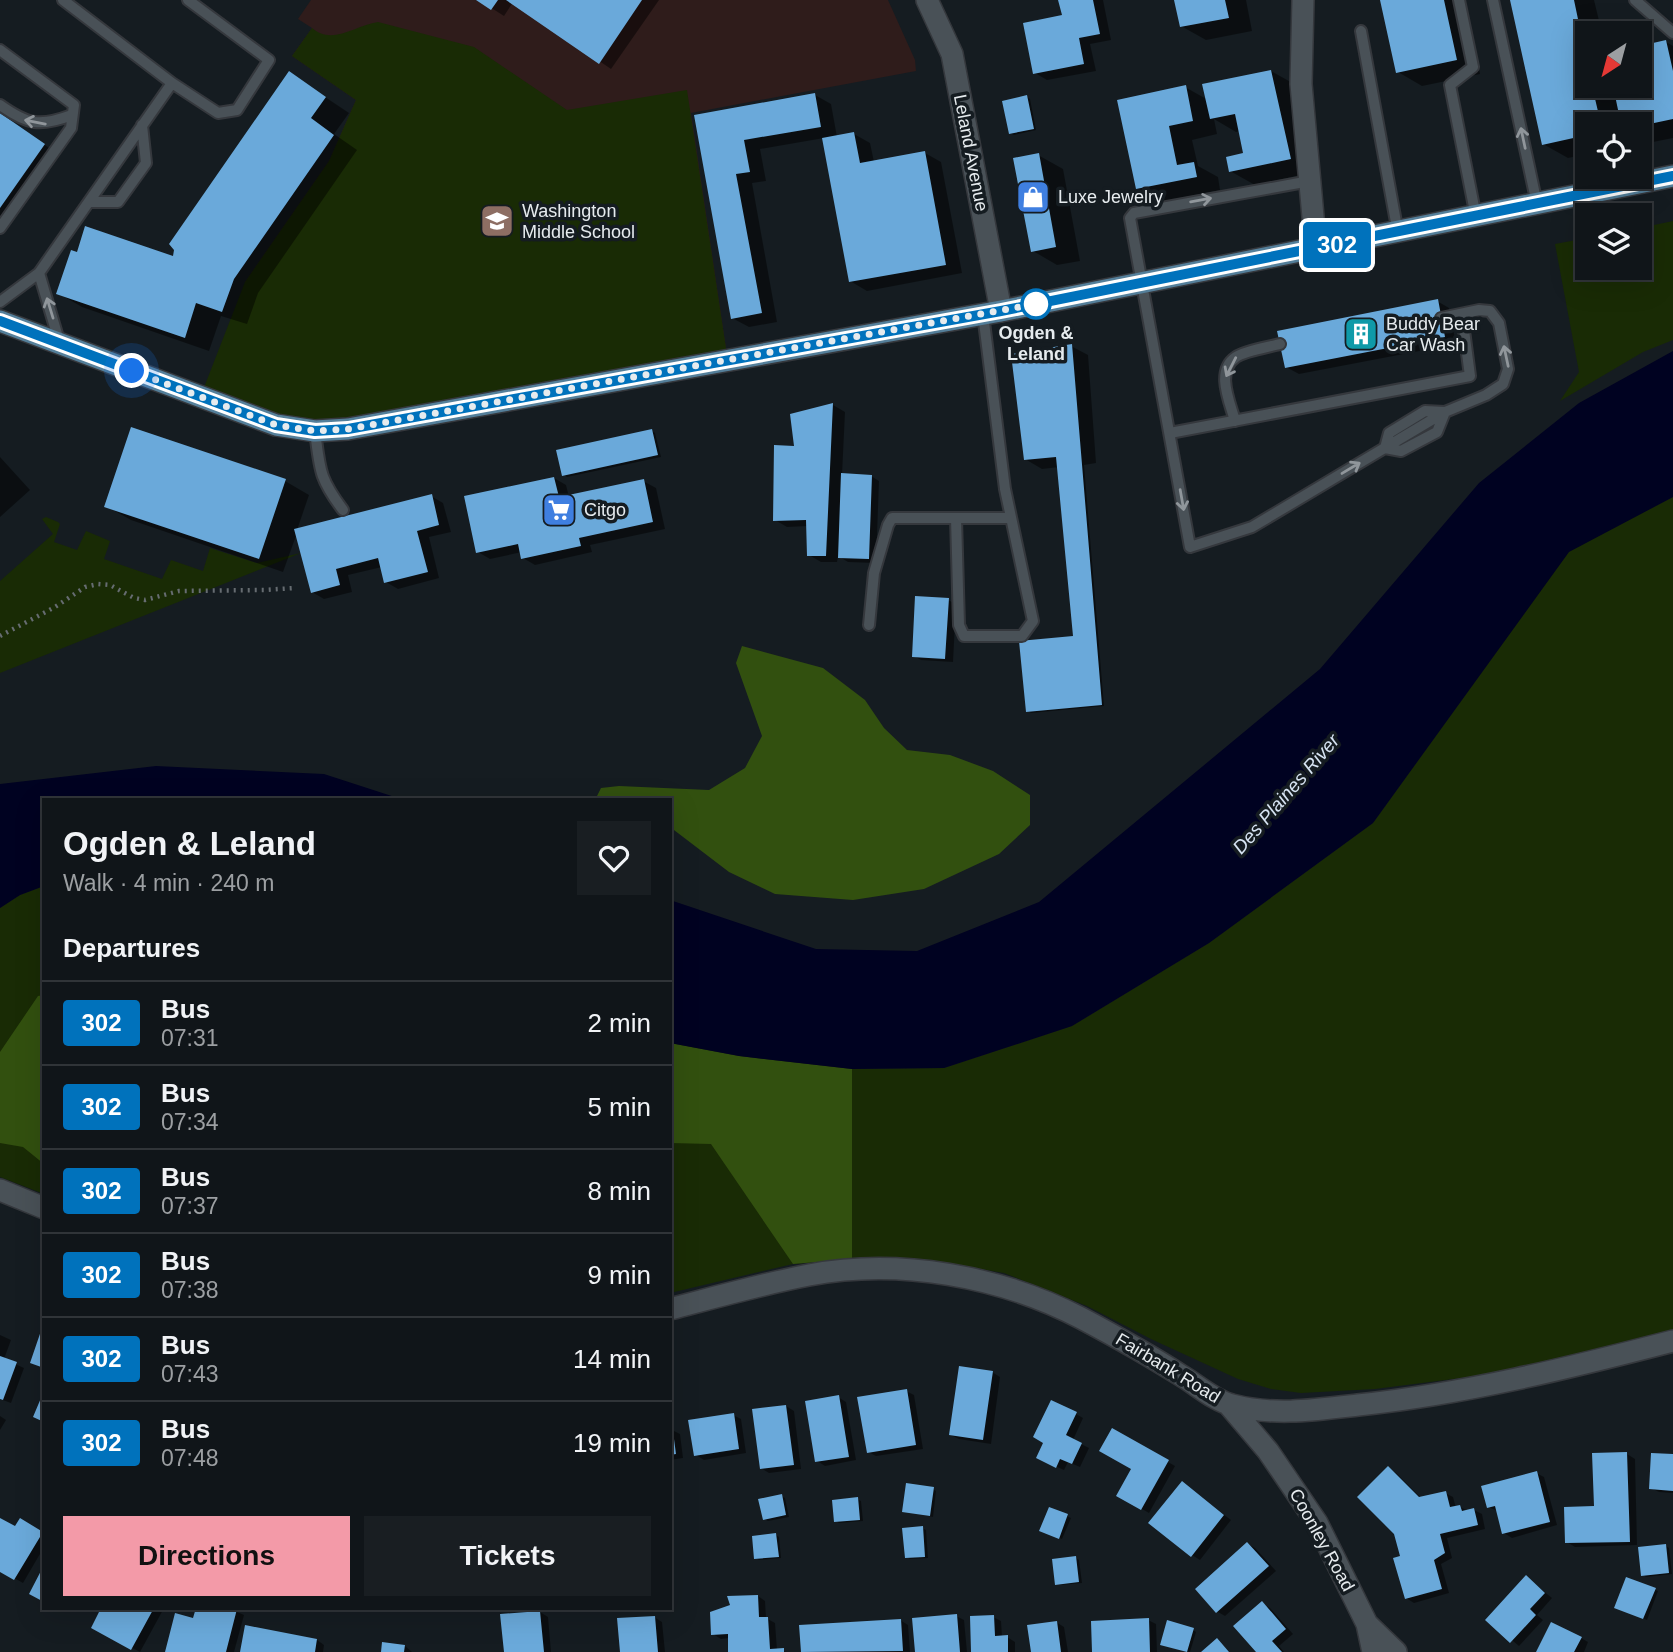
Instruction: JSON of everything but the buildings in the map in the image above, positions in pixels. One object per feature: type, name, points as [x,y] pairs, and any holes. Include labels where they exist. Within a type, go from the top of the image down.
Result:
[{"type":"main road","points":[[0,321],[276,425],[315,431],[348,429],[992,313],[1316,250],[1673,176]]},
{"type":"street","name":"Leland Avenue","points":[[927,0],[952,54],[992,313]]},
{"type":"street","points":[[1303,0],[1301,85],[1316,250]]},
{"type":"street","points":[[0,1190],[42,1207]]},
{"type":"street","name":"Fairbank Road","points":[[672,1309],[811,1275],[859,1270],[915,1270],[956,1276],[1006,1288],[1079,1317],[1144,1352],[1228,1405],[1268,1412],[1296,1412],[1414,1399],[1576,1366],[1673,1341]]},
{"type":"street","name":"Coonley Road","points":[[1228,1405],[1268,1451],[1317,1523],[1367,1623],[1373,1652]]},
{"type":"street","points":[[1367,1623],[1396,1652]]},
{"type":"lane","points":[[63,0],[172,83],[218,113],[237,110],[269,60],[188,0]]},
{"type":"lane","points":[[1459,0],[1474,67],[1450,85],[1476,217]]},
{"type":"lane","points":[[1493,0],[1537,204]]},
{"type":"lane","points":[[1635,0],[1673,33]]},
{"type":"lane","points":[[1361,31],[1398,233]]},
{"type":"lane","points":[[0,50],[74,105],[71,128],[0,228]]},
{"type":"lane","points":[[0,302],[39,273],[172,83]]},
{"type":"lane","points":[[0,106],[18,118],[48,124],[72,115]]},
{"type":"lane","points":[[89,202],[118,202],[146,163],[142,125]]},
{"type":"lane","points":[[1310,181],[1134,213],[1130,218],[1190,547],[1252,527],[1446,412],[1503,384],[1508,369],[1499,323],[1490,311],[1479,310],[1441,318]]},
{"type":"lane","points":[[39,273],[61,344]]},
{"type":"lane","points":[[956,518],[959,625],[964,636],[1022,636],[1033,621],[1005,489],[992,313]]},
{"type":"lane","points":[[1170,433],[1470,376],[1462,315]]},
{"type":"lane","points":[[1235,421],[1225,385],[1227,369],[1236,357],[1280,344]]},
{"type":"lane","points":[[315,431],[321,474],[326,487],[343,510]]},
{"type":"lane","points":[[869,625],[874,573],[892,518],[1011,518]]},
{"type":"path","points":[[0,636],[55,607],[85,587],[98,584],[110,585],[134,598],[145,600],[179,590],[295,588]]},
{"type":"shaded area","name":"Washington Middle School","points":[[311,0],[888,0],[915,60],[916,71],[691,113],[727,355],[245,282],[329,161],[356,100],[292,56],[312,28],[298,19]]},
{"type":"green space","name":"Washington Middle School","points":[[378,22],[474,47],[567,110],[687,90],[727,355],[344,424],[276,420],[203,390],[245,282],[329,161],[356,100],[292,56],[312,28],[320,33],[336,35]]},
{"type":"green space","points":[[1673,221],[1673,340],[1643,352],[1560,401],[1579,372],[1555,244],[1575,240],[1575,280],[1652,280],[1652,225]]},
{"type":"green space","points":[[1673,497],[1673,1330],[1500,1373],[1375,1389],[1301,1393],[1271,1389],[1238,1379],[1087,1306],[1004,1273],[929,1260],[852,1259],[793,1264],[672,1293],[672,1043],[739,1056],[852,1069],[944,1068],[1072,1026],[1209,943],[1373,823],[1569,551]]},
{"type":"green space","points":[[46,517],[60,524],[54,542],[77,550],[86,531],[110,541],[104,559],[162,579],[171,560],[203,571],[210,548],[257,563],[301,553],[0,673],[0,581],[53,534],[42,519]]},
{"type":"green space","points":[[742,646],[823,668],[865,700],[884,728],[907,750],[950,755],[993,771],[1030,795],[1030,825],[999,854],[924,889],[853,900],[775,894],[729,872],[672,829],[672,798],[596,798],[601,788],[619,786],[709,790],[745,768],[762,736],[736,663]]},
{"type":"green space","points":[[42,887],[42,1193],[0,1177],[0,908],[20,895]]},
{"type":"green space","points":[[42,995],[42,1162],[23,1147],[0,1143],[0,1052],[38,996]]},
{"type":"green space","points":[[672,1043],[739,1056],[852,1069],[852,1259],[793,1264],[711,1144],[672,1143]]},
{"type":"water","name":"Des Plaines River","points":[[1673,351],[1673,497],[1569,552],[1373,823],[1209,943],[1072,1026],[944,1068],[852,1069],[739,1056],[672,1043],[672,901],[816,949],[917,951],[1039,902],[1320,669],[1479,483],[1579,403]]},
{"type":"water","points":[[156,766],[324,774],[398,798],[42,798],[42,887],[20,895],[0,908],[0,784]]},
{"type":"bus line","name":"302","points":[[0,321],[276,425],[315,431],[348,429],[1001,311],[1316,250],[1673,176]]},
{"type":"place","name":"Luxe Jewelry","points":[[1033,197]]},
{"type":"place","name":"Washington Middle School","points":[[497,221]]},
{"type":"place","name":"Ogden & Leland","points":[[1036,304]]},
{"type":"place","name":"Buddy Bear Car Wash","points":[[1361,334]]},
{"type":"place","name":"Citgo","points":[[559,510]]},
{"type":"route","points":[[132,371],[276,425],[315,431],[348,429],[1036,304]]}]
